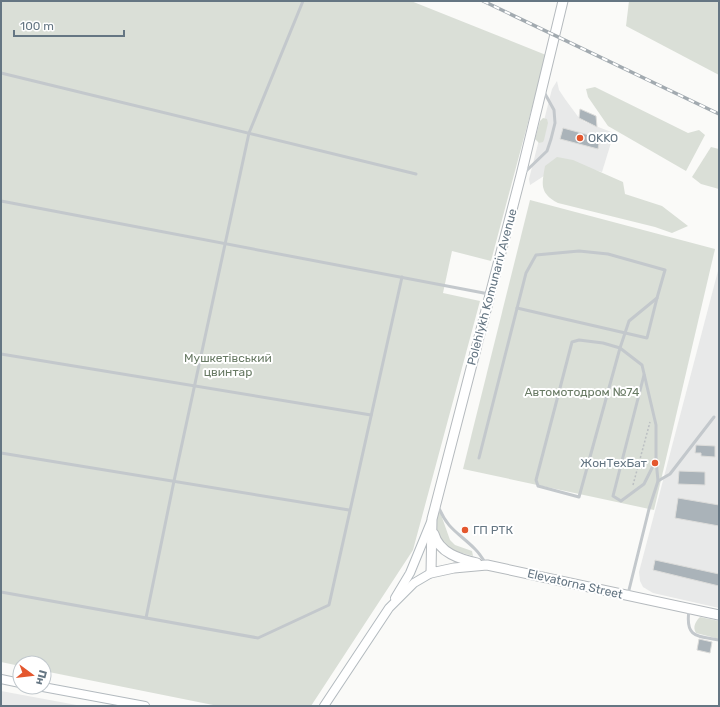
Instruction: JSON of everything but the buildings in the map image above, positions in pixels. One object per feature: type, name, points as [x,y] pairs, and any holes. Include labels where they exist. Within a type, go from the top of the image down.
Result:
[{"type":"main road","name":"Polehlykh Komunariv Avenue","points":[[431,573],[432,519],[436,501],[521,175],[563,1]]},
{"type":"main road","points":[[432,519],[434,537],[442,550],[468,561],[487,565]]},
{"type":"main road","points":[[324,706],[389,608],[410,573],[432,519]]},
{"type":"main road","name":"Elevatorna Street","points":[[431,573],[454,568],[487,565],[719,615]]},
{"type":"main road","points":[[389,608],[414,583],[431,573]]},
{"type":"main road","points":[[1,679],[12,681]]},
{"type":"main road","points":[[52,689],[145,706]]},
{"type":"lane","points":[[146,618],[194,386],[249,133],[303,1]]},
{"type":"lane","points":[[1,73],[416,174]]},
{"type":"lane","points":[[521,175],[547,151],[554,128],[554,110],[543,88]]},
{"type":"lane","points":[[1,201],[490,294]]},
{"type":"lane","points":[[479,458],[517,308],[526,274],[536,255],[579,251],[608,254],[665,270],[646,338],[517,308]]},
{"type":"lane","points":[[1,592],[258,638],[329,605],[402,277]]},
{"type":"lane","points":[[627,596],[649,509],[658,481],[656,460],[656,425],[642,365],[620,348],[603,342],[579,340],[572,342],[536,480],[538,486],[578,497],[620,348],[625,333],[628,321],[657,298]]},
{"type":"lane","points":[[1,354],[371,415]]},
{"type":"lane","points":[[644,373],[613,496],[621,501],[644,484],[656,460]]},
{"type":"lane","points":[[658,481],[670,474],[714,417]]},
{"type":"lane","points":[[1,452],[349,510]]},
{"type":"lane","points":[[436,501],[443,519],[476,550],[487,565]]},
{"type":"lane","points":[[689,608],[689,628],[695,635],[719,640]]},
{"type":"path","points":[[630,494],[653,412]]},
{"type":"shaded area","points":[[557,81],[559,90],[579,118],[585,122],[614,133],[602,172],[582,167],[547,174],[530,185],[529,179],[552,89]]},
{"type":"shaded area","points":[[719,267],[719,608],[653,593],[643,587],[640,581],[639,572]]},
{"type":"shaded area","points":[[1,691],[12,693],[12,695],[23,695],[82,706],[1,706]]},
{"type":"green space","name":"Мушкетівський цвинтар","points":[[1,1],[411,1],[546,55],[491,261],[452,251],[443,293],[480,301],[413,550],[311,706],[218,706],[52,673],[52,655],[12,655],[12,664],[1,662]]},
{"type":"green space","points":[[629,1],[719,1],[719,75],[626,26]]},
{"type":"green space","points":[[595,87],[688,133],[699,130],[705,135],[686,171],[608,126],[588,97],[586,89]]},
{"type":"green space","points":[[543,118],[547,119],[548,123],[544,140],[543,142],[539,143],[535,139],[540,121]]},
{"type":"green space","points":[[711,147],[719,149],[719,189],[701,184],[692,177]]},
{"type":"green space","points":[[557,157],[573,160],[623,182],[625,194],[662,206],[688,226],[672,233],[655,227],[558,203],[548,196],[543,188],[545,166]]},
{"type":"green space","name":"Автомотодром №74","points":[[530,200],[715,249],[654,510],[463,469]]},
{"type":"green space","points":[[439,509],[450,540],[455,545],[472,551],[473,556],[453,550],[441,543],[436,530]]},
{"type":"green space","points":[[700,617],[719,621],[719,639],[696,633],[694,626]]},
{"type":"railway","points":[[483,1],[719,114]]},
{"type":"place","name":"OKKO","points":[[580,138]]},
{"type":"place","name":"ЖонТехБат","points":[[655,463]]},
{"type":"place","name":"ГП РТК","points":[[465,530]]}]
